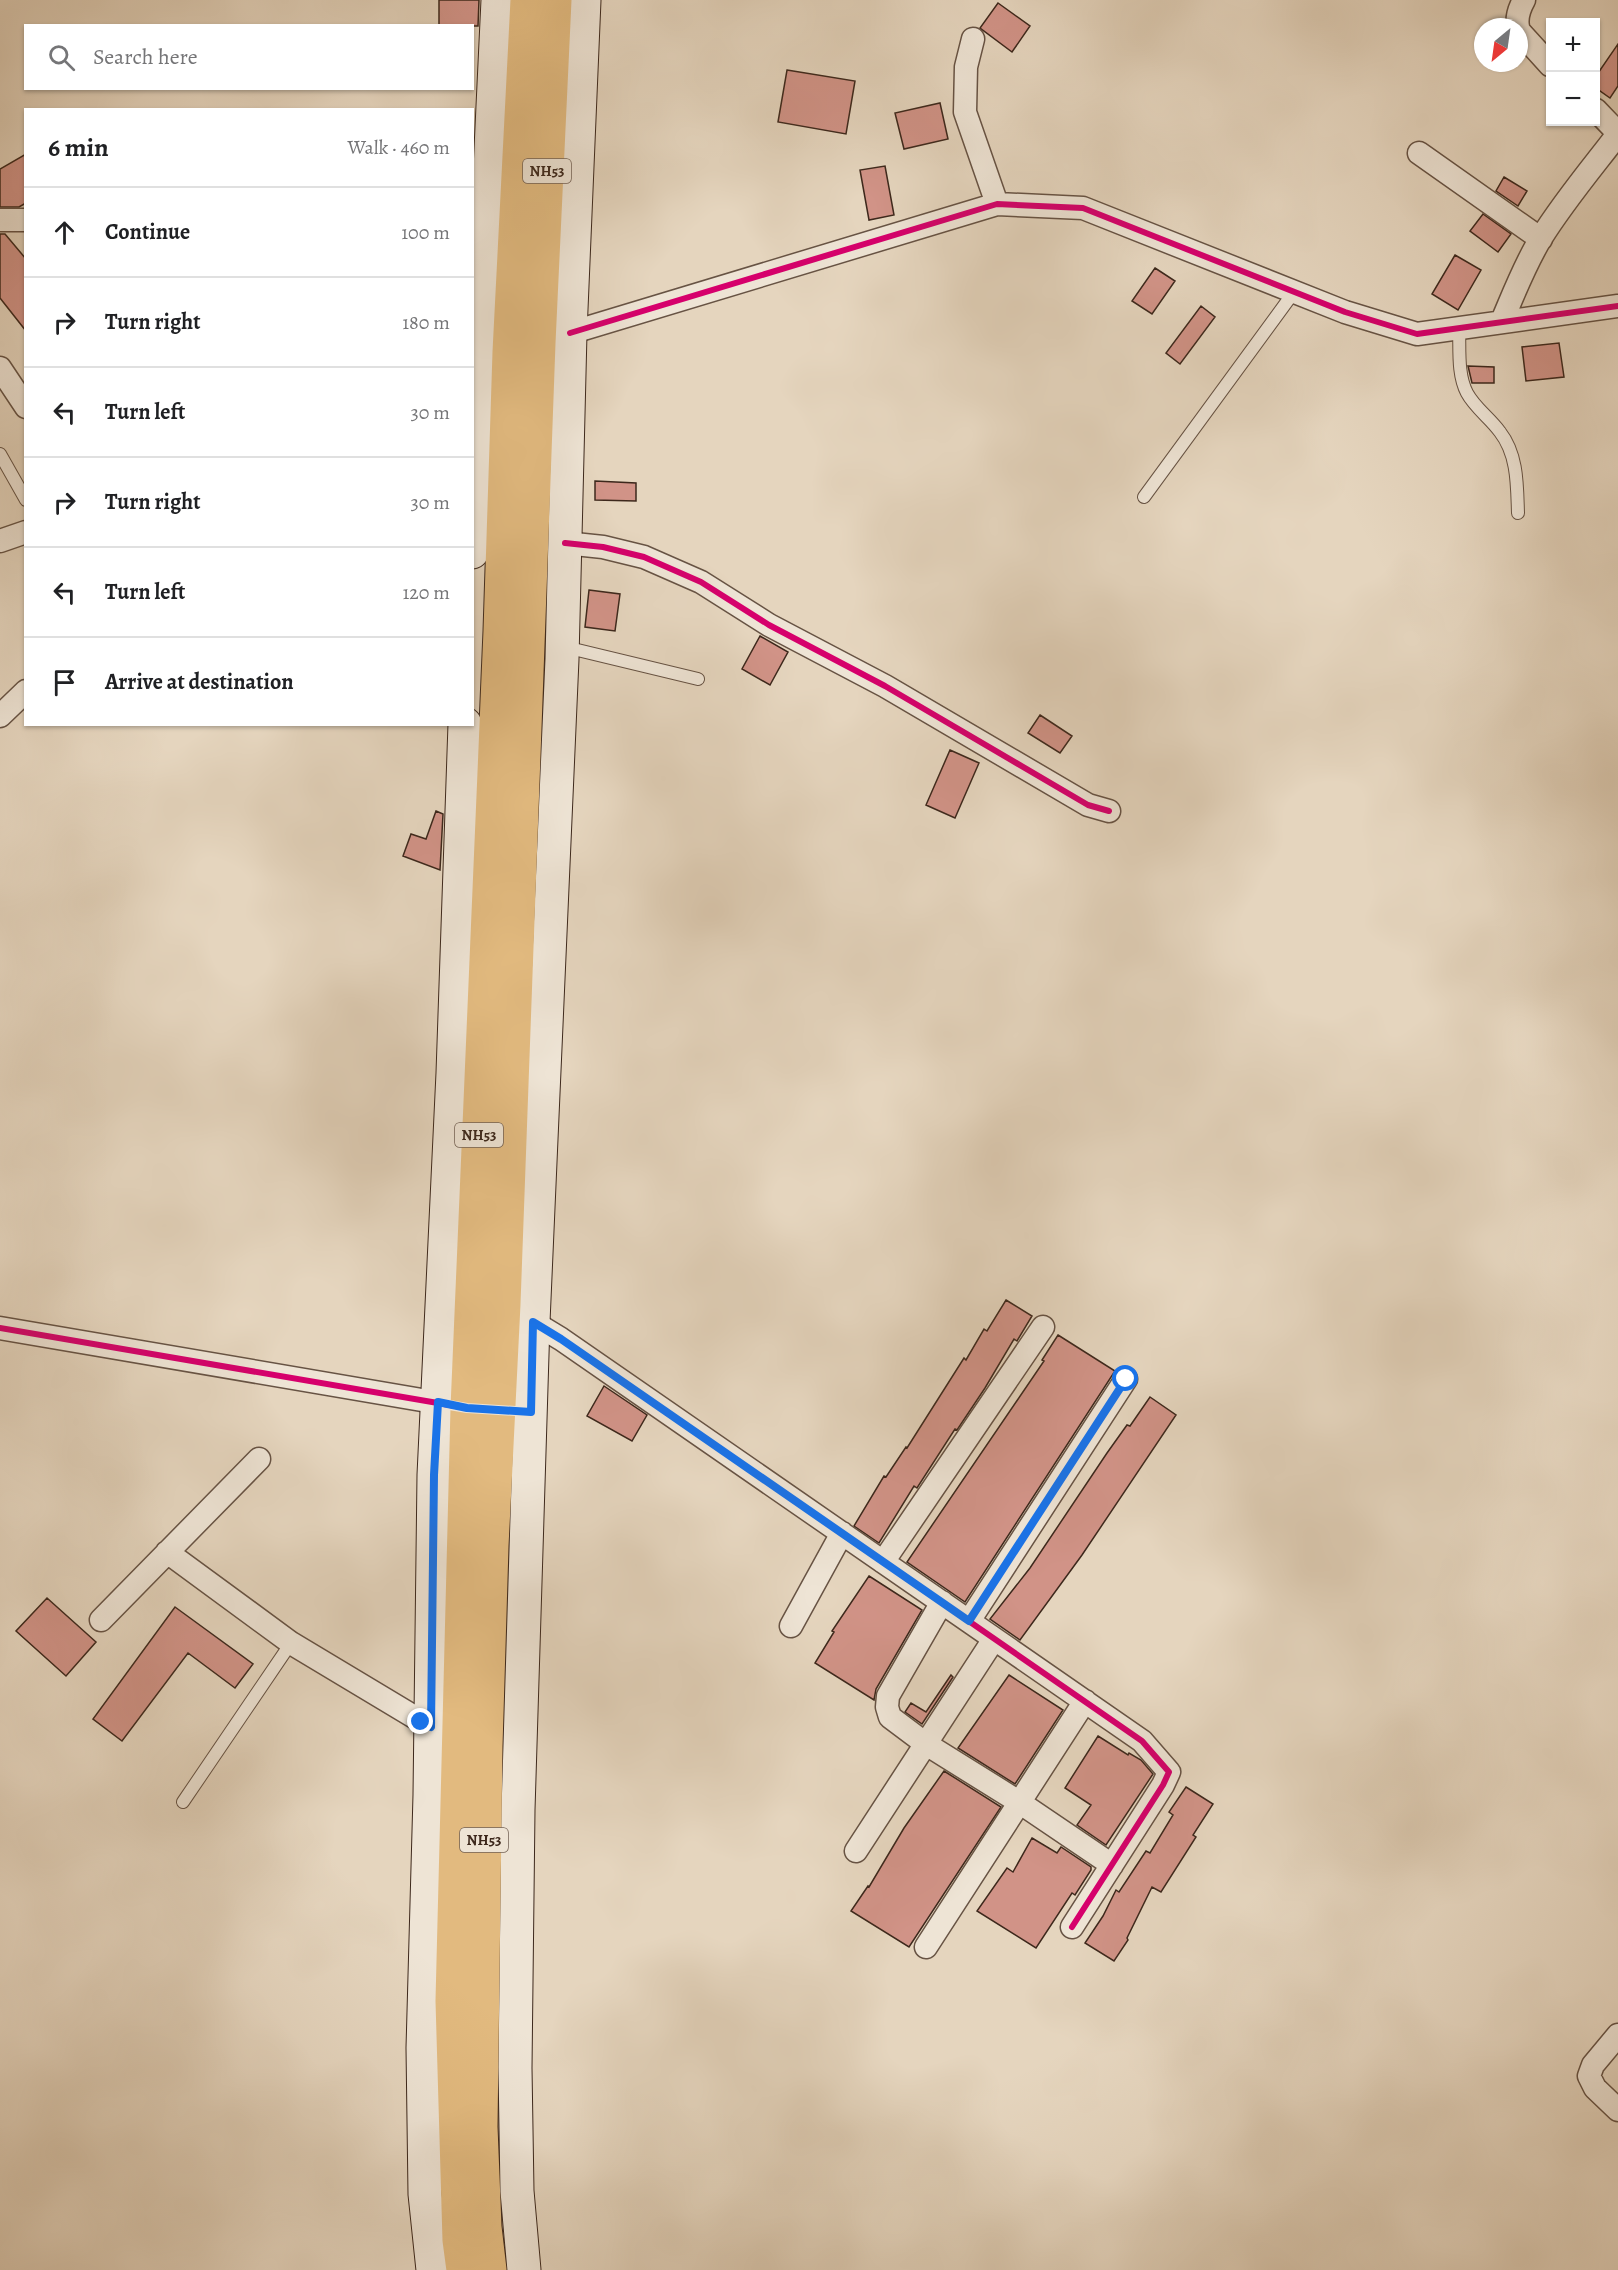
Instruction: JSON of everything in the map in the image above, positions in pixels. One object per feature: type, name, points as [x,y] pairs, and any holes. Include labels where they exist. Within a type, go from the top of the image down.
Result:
[{"type":"highway","name":"NH53","points":[[463,2270],[459,2240],[452,2001],[452,1405],[499,655],[509,352],[527,0]]},
{"type":"highway","name":"NH53","points":[[490,2270],[485,2227],[481,2127],[481,2013],[491,1569],[515,1411],[540,331],[555,0]]},
{"type":"main road","points":[[474,462],[477,328],[498,0]]},
{"type":"main road","points":[[524,2270],[517,2191],[515,2068],[518,1810],[515,1411],[533,1322],[562,646],[570,333],[584,0]]},
{"type":"main road","points":[[433,2270],[425,2194],[423,2048],[431,1727],[434,1475],[452,1405],[453,1073],[465,726]]},
{"type":"street","points":[[1517,18],[1524,0]]},
{"type":"street","points":[[973,39],[966,67],[965,112],[997,204]]},
{"type":"street","points":[[1528,39],[1546,59]]},
{"type":"street","points":[[1502,321],[1521,276],[1541,239],[1568,198],[1618,134],[1600,114]]},
{"type":"street","points":[[1419,153],[1541,239]]},
{"type":"street","points":[[570,333],[997,204],[1083,208],[1345,312],[1417,334],[1618,306]]},
{"type":"street","points":[[0,220],[24,220]]},
{"type":"street","points":[[477,328],[512,312]]},
{"type":"street","points":[[0,368],[24,404]]},
{"type":"street","points":[[0,542],[24,533]]},
{"type":"street","points":[[565,543],[603,547],[644,557],[701,582],[768,626],[885,686],[1088,805],[1109,811]]},
{"type":"street","points":[[0,716],[24,693]]},
{"type":"street","points":[[533,1322],[561,1339],[1142,1741],[1169,1772],[1164,1785],[1072,1927]]},
{"type":"street","points":[[0,1328],[452,1405],[515,1411]]},
{"type":"street","points":[[883,1562],[1043,1328]]},
{"type":"street","points":[[969,1621],[1126,1379]]},
{"type":"street","points":[[101,1620],[259,1459]]},
{"type":"street","points":[[791,1626],[842,1533]]},
{"type":"street","points":[[167,1552],[291,1643],[431,1727]]},
{"type":"street","points":[[942,1602],[888,1696],[887,1707],[890,1717],[926,1744],[1019,1802],[1112,1865]]},
{"type":"street","points":[[856,1851],[994,1639]]},
{"type":"street","points":[[926,1947],[1084,1701]]},
{"type":"street","points":[[1618,2036],[1593,2065],[1589,2076],[1595,2088],[1618,2110]]},
{"type":"lane","points":[[1144,497],[1294,292]]},
{"type":"lane","points":[[1459,328],[1462,376],[1467,392],[1482,414],[1501,432],[1511,452],[1516,475],[1518,513]]},
{"type":"lane","points":[[0,454],[24,496]]},
{"type":"lane","points":[[562,646],[698,679]]},
{"type":"lane","points":[[183,1802],[291,1643]]},
{"type":"building","points":[[439,0],[479,0],[478,26],[439,24]]},
{"type":"building","points":[[998,3],[1030,26],[1012,52],[980,28]]},
{"type":"building","points":[[1618,44],[1618,86],[1610,98],[1600,91],[1600,70]]},
{"type":"building","points":[[787,70],[855,81],[846,134],[778,122]]},
{"type":"building","points":[[940,103],[948,139],[904,149],[895,113]]},
{"type":"building","points":[[24,155],[24,204],[19,207],[0,207],[0,169]]},
{"type":"building","points":[[885,166],[894,215],[869,220],[860,170]]},
{"type":"building","points":[[1504,177],[1527,191],[1518,206],[1496,191]]},
{"type":"building","points":[[1483,214],[1511,234],[1498,252],[1470,231]]},
{"type":"building","points":[[0,234],[5,234],[24,257],[24,328],[0,298]]},
{"type":"building","points":[[1455,255],[1481,270],[1458,310],[1432,294]]},
{"type":"building","points":[[1155,268],[1175,281],[1152,314],[1132,301]]},
{"type":"building","points":[[1201,306],[1215,317],[1180,364],[1166,353]]},
{"type":"building","points":[[1559,343],[1564,377],[1526,381],[1522,347]]},
{"type":"building","points":[[1468,366],[1494,367],[1494,383],[1472,383]]},
{"type":"building","points":[[595,481],[636,483],[636,501],[595,500]]},
{"type":"building","points":[[589,590],[620,594],[615,631],[585,627]]},
{"type":"building","points":[[760,636],[788,652],[770,685],[742,669]]},
{"type":"building","points":[[1040,715],[1072,736],[1060,753],[1028,733]]},
{"type":"building","points":[[950,750],[979,763],[955,818],[926,805]]},
{"type":"building","points":[[436,811],[443,814],[440,870],[403,856],[411,834],[426,839]]},
{"type":"building","points":[[1006,1300],[1032,1316],[1017,1341],[1014,1339],[985,1388],[917,1488],[914,1486],[879,1543],[854,1526],[884,1476],[886,1477],[907,1448],[964,1358],[966,1360],[984,1329],[987,1331]]},
{"type":"building","points":[[1058,1335],[1115,1371],[965,1602],[907,1562],[1044,1361],[1042,1360]]},
{"type":"building","points":[[604,1386],[647,1415],[632,1441],[587,1416]]},
{"type":"building","points":[[1150,1397],[1176,1415],[1082,1555],[1020,1640],[990,1619],[1030,1568],[1107,1453]]},
{"type":"building","points":[[869,1576],[922,1610],[876,1689],[874,1700],[815,1663],[834,1632],[832,1631]]},
{"type":"building","points":[[47,1598],[96,1642],[66,1676],[16,1631]]},
{"type":"building","points":[[175,1607],[253,1664],[235,1688],[188,1653],[122,1741],[93,1719]]},
{"type":"building","points":[[951,1675],[953,1677],[922,1724],[905,1712],[911,1703],[926,1712]]},
{"type":"building","points":[[1009,1675],[1063,1710],[1015,1784],[958,1748]]},
{"type":"building","points":[[1098,1736],[1128,1755],[1129,1753],[1141,1760],[1153,1774],[1106,1845],[1077,1825],[1091,1805],[1065,1788]]},
{"type":"building","points":[[944,1771],[1001,1807],[909,1947],[851,1911]]},
{"type":"building","points":[[1186,1787],[1213,1804],[1193,1835],[1196,1837],[1161,1892],[1152,1887],[1128,1940],[1114,1961],[1085,1943],[1103,1916],[1116,1890],[1119,1892],[1146,1851],[1150,1853],[1173,1815],[1169,1812]]},
{"type":"building","points":[[1032,1838],[1057,1853],[1061,1847],[1091,1867],[1075,1895],[1072,1893],[1036,1948],[977,1911],[1007,1868],[1013,1872]]},
{"type":"cycle path","points":[[570,333],[997,204],[1083,208],[1345,312],[1417,334],[1618,306]]},
{"type":"cycle path","points":[[565,543],[603,547],[644,557],[701,582],[769,625],[885,686],[1088,805],[1109,811]]},
{"type":"cycle path","points":[[533,1322],[561,1339],[1142,1741],[1169,1772],[1163,1785],[1072,1927]]},
{"type":"cycle path","points":[[0,1328],[467,1408],[531,1412]]},
{"type":"route","points":[[421,1722],[431,1727],[434,1475],[438,1402],[467,1408],[531,1412],[533,1322],[561,1339],[969,1621],[1126,1379]]}]
